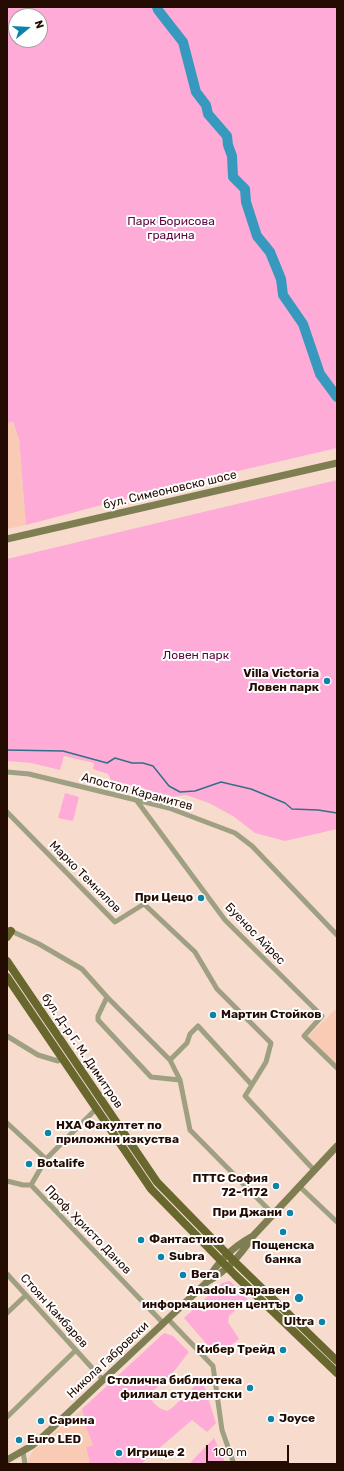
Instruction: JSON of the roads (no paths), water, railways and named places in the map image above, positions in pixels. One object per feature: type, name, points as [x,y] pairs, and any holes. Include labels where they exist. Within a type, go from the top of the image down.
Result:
[{"type":"main road","name":"бул. Д-р Г. М. Димитров","points":[[7,961],[156,1182],[228,1261],[337,1373]]},
{"type":"main road","name":"бул. Д-р Г. М. Димитров","points":[[7,977],[151,1189],[337,1361]]},
{"type":"street","name":"бул. Симеоновско шосе","points":[[7,539],[337,463]]},
{"type":"street","name":"Апостол Карамитев","points":[[7,772],[29,774],[169,808],[235,833],[252,846],[337,935]]},
{"type":"street","name":"Буенос Айрес","points":[[137,800],[225,920],[322,1016],[304,1036],[337,1068]]},
{"type":"street","name":"Марко Темнялов","points":[[7,812],[115,922],[144,904],[195,952],[217,989],[271,1042],[266,1062],[245,1096],[314,1170]]},
{"type":"street","points":[[8,933],[39,944],[82,969],[106,997],[170,1060],[180,1080],[190,1130],[273,1214]]},
{"type":"street","points":[[106,997],[98,1016],[98,1020],[151,1077],[180,1080]]},
{"type":"street","points":[[170,1060],[188,1043],[190,1034],[198,1026],[252,1085]]},
{"type":"street","points":[[7,1036],[38,1055],[58,1061],[62,1058]]},
{"type":"street","points":[[31,1185],[46,1160],[96,1109]]},
{"type":"street","points":[[7,1123],[46,1160]]},
{"type":"street","name":"Никола Габровски","points":[[7,1460],[22,1452],[50,1430],[207,1282],[213,1270],[228,1261],[239,1244],[253,1236],[337,1146]]},
{"type":"street","name":"Проф. Христо Данов","points":[[7,1182],[31,1185],[166,1321],[213,1366],[222,1430],[234,1464]]},
{"type":"street","points":[[299,1186],[337,1222]]},
{"type":"street","name":"Стоян Камбарев","points":[[7,1274],[103,1380]]},
{"type":"street","points":[[7,1313],[26,1295]]},
{"type":"street","points":[[7,1417],[76,1350]]},
{"type":"street","points":[[22,1452],[25,1464]]},
{"type":"waterway","points":[[157,7],[183,42],[196,92],[206,105],[208,114],[227,136],[228,145],[232,156],[233,177],[245,189],[246,202],[257,236],[270,252],[281,279],[283,295],[303,324],[320,374],[337,397]]},
{"type":"waterway","points":[[7,750],[63,751],[107,763],[115,758],[132,763],[143,763],[153,766],[169,786],[180,792],[195,791],[221,782],[251,789],[285,803],[292,809],[318,810],[337,813]]},
{"type":"place","name":"Villa Victoria Ловен парк","points":[[327,681]]},
{"type":"place","name":"При Цецо","points":[[201,898]]},
{"type":"place","name":"Мартин Стойков","points":[[213,1015]]},
{"type":"place","name":"НХА Факултет по приложни изкуства","points":[[48,1133]]},
{"type":"place","name":"Botalife","points":[[29,1164]]},
{"type":"place","name":"ПТТС София 72-1172","points":[[276,1186]]},
{"type":"place","name":"При Джани","points":[[290,1213]]},
{"type":"place","name":"Пощенска банка","points":[[283,1232]]},
{"type":"place","name":"Фантастико","points":[[141,1240]]},
{"type":"place","name":"Subra","points":[[161,1257]]},
{"type":"place","name":"Вега","points":[[183,1275]]},
{"type":"place","name":"Anadolu здравен информационен център","points":[[299,1298]]},
{"type":"place","name":"Ultra","points":[[322,1322]]},
{"type":"place","name":"Кибер Трейд","points":[[283,1350]]},
{"type":"place","name":"Столична библиотека филиал студентски","points":[[250,1388]]},
{"type":"place","name":"Joyce","points":[[271,1419]]},
{"type":"place","name":"Сарина","points":[[41,1421]]},
{"type":"place","name":"Euro LED","points":[[19,1440]]},
{"type":"place","name":"Игрище 2","points":[[119,1453]]},
{"type":"park label","name":"Парк Борисова градина","points":[[171,229]]},
{"type":"park label","name":"Ловен парк","points":[[196,656]]}]
